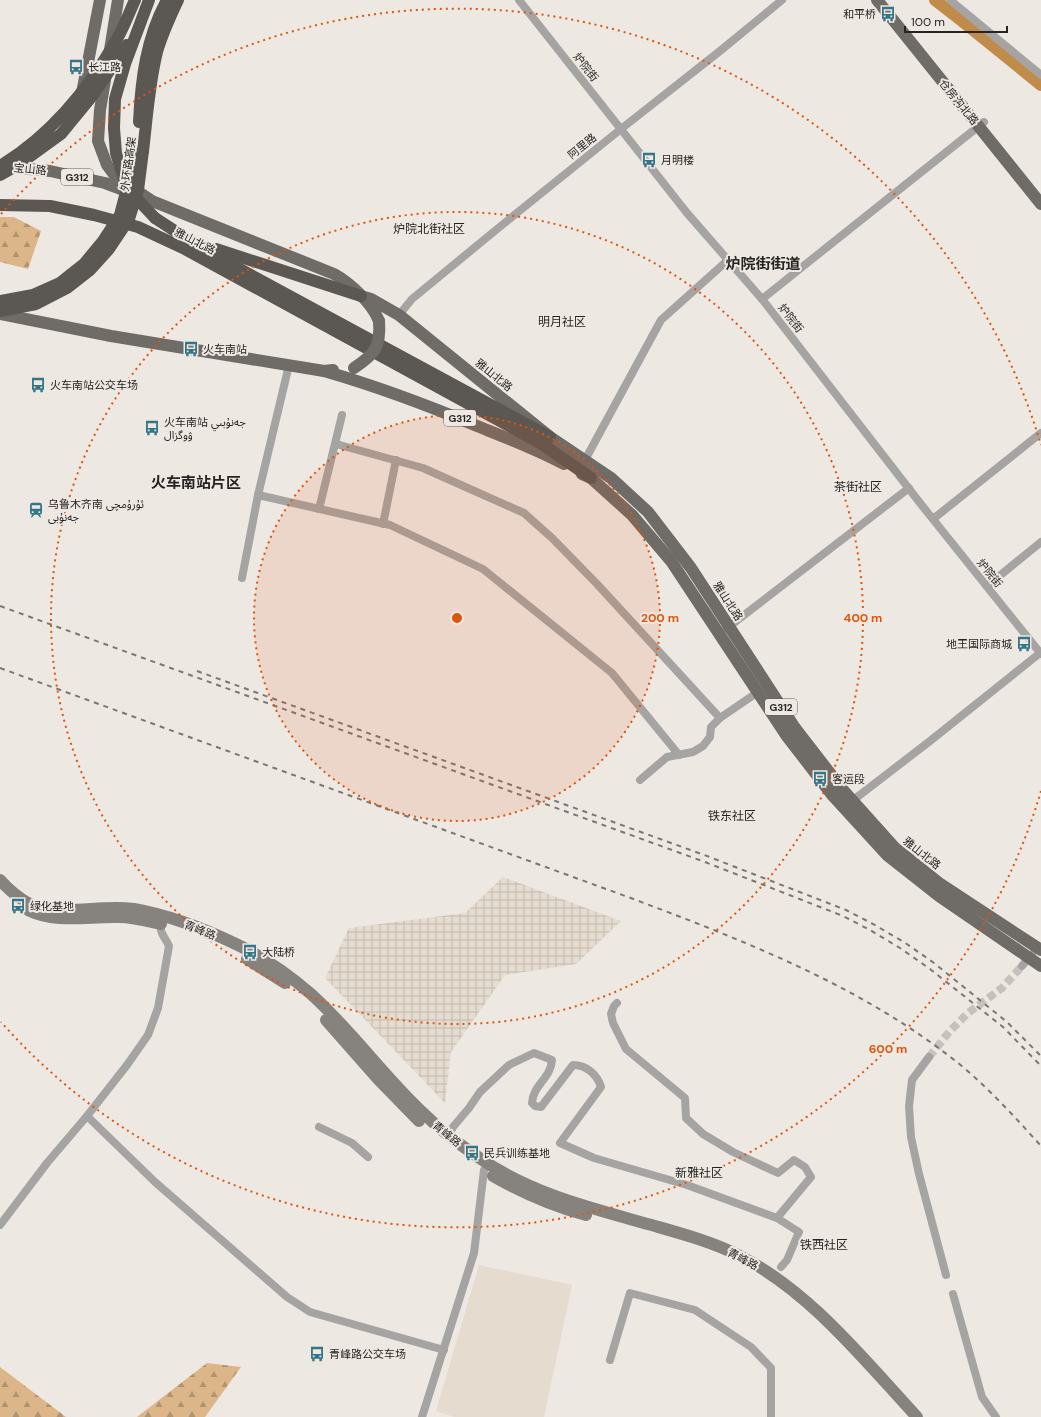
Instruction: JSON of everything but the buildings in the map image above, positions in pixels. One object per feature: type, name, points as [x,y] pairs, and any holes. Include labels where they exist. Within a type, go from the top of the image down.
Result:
[{"type":"highway","points":[[0,166],[17,156],[54,125],[85,88],[118,38],[135,0]]},
{"type":"highway","points":[[0,175],[21,163],[61,134],[93,95],[128,44],[148,0]]},
{"type":"highway","points":[[148,0],[125,64],[115,99],[114,128],[116,153],[124,179],[139,201],[154,218],[201,248],[550,437]]},
{"type":"highway","name":"外环路高架","points":[[0,301],[33,295],[60,283],[84,264],[103,241],[120,216],[138,145],[141,84],[146,55],[160,12],[167,0]]},
{"type":"highway","name":"外环路高架","points":[[0,311],[36,304],[67,288],[90,270],[109,249],[129,219],[138,190],[151,83],[157,52],[168,20],[178,0]]},
{"type":"highway","name":"雅山北路","points":[[0,205],[50,206],[94,215],[138,227],[183,248],[542,444],[591,478]]},
{"type":"highway","points":[[186,239],[361,296]]},
{"type":"main road","points":[[0,158],[34,152],[56,138],[75,115],[81,99],[100,0]]},
{"type":"main road","points":[[118,0],[100,110],[98,141],[107,165],[116,177],[152,201]]},
{"type":"main road","name":"仓房沟北路","points":[[877,0],[1041,194]]},
{"type":"main road","name":"仓房沟北路","points":[[885,0],[1041,204]]},
{"type":"main road","name":"宝山路","points":[[0,166],[50,171],[105,183],[152,201]]},
{"type":"main road","name":"G312","points":[[152,201],[334,274],[345,280],[361,296]]},
{"type":"main road","points":[[324,371],[354,368],[367,359],[377,346],[380,336],[379,321],[373,310],[361,296]]},
{"type":"main road","name":"雅山北路","points":[[361,296],[371,299],[399,315],[550,437],[611,478],[648,512],[691,568],[795,728],[852,801],[895,848],[939,883],[1039,949]]},
{"type":"main road","name":"G312","points":[[0,314],[110,336],[324,371]]},
{"type":"main road","name":"雅山北路","points":[[324,371],[370,384],[459,418],[539,451],[591,478],[632,515],[671,561],[786,735],[833,796],[887,855],[1026,962],[1041,966]]},
{"type":"main road","name":"青峰路","points":[[0,880],[19,897],[44,908],[135,909],[163,920],[200,929],[238,946],[288,975],[321,1004],[410,1100],[449,1136],[486,1167],[578,1205],[708,1243],[738,1255],[757,1266],[792,1290],[819,1312],[917,1417]]},
{"type":"main road","name":"青峰路","points":[[0,892],[18,906],[44,916],[64,919],[119,917],[163,920],[175,928],[235,953],[280,979],[322,1015],[378,1079],[442,1141],[486,1167],[520,1191],[563,1208],[705,1249],[743,1266],[770,1282],[812,1317],[906,1417]]},
{"type":"street","name":"炉院街","points":[[519,0],[687,213],[762,299],[932,518],[1040,653]]},
{"type":"street","name":"阿里路","points":[[399,315],[412,299],[782,0]]},
{"type":"street","points":[[950,0],[1041,75]]},
{"type":"street","points":[[762,299],[981,124]]},
{"type":"street","points":[[585,460],[661,320],[728,260]]},
{"type":"street","points":[[242,578],[258,495],[289,365]]},
{"type":"street","points":[[320,509],[342,415]]},
{"type":"street","points":[[932,518],[1041,433]]},
{"type":"street","points":[[336,444],[423,468],[524,513],[552,538],[597,584],[720,718]]},
{"type":"street","points":[[383,524],[396,460]]},
{"type":"street","points":[[720,635],[909,488]]},
{"type":"street","points":[[258,495],[390,525],[483,569],[612,673],[678,755]]},
{"type":"street","points":[[987,586],[1041,542]]},
{"type":"street","points":[[852,801],[1040,653]]},
{"type":"street","points":[[640,780],[667,757],[693,752],[703,746],[710,737],[711,726],[720,718],[758,692]]},
{"type":"street","points":[[0,1225],[47,1163],[87,1116],[148,1035],[158,1008],[169,946],[167,940],[161,934],[160,929],[163,920]]},
{"type":"street","points":[[1026,962],[1039,949]]},
{"type":"street","points":[[617,1003],[611,1014],[613,1023],[626,1049],[685,1098],[686,1118],[703,1134],[733,1152],[778,1173],[794,1160],[805,1168],[811,1177],[777,1218]]},
{"type":"street","points":[[449,1136],[453,1127],[480,1092],[509,1065],[534,1053],[552,1060],[551,1068],[532,1095],[532,1103],[535,1106],[541,1107],[573,1065],[580,1065],[589,1070],[599,1082],[601,1087],[560,1142],[594,1158],[687,1185],[777,1218],[798,1232],[787,1260],[782,1267]]},
{"type":"street","points":[[929,1057],[912,1080],[909,1106],[911,1137],[918,1174],[946,1274]]},
{"type":"street","points":[[87,1116],[155,1182],[287,1297],[310,1312],[444,1350]]},
{"type":"street","points":[[319,1128],[352,1143],[368,1157]]},
{"type":"street","points":[[422,1417],[474,1253],[486,1167]]},
{"type":"street","points":[[610,1360],[630,1293],[695,1310],[751,1347],[772,1368],[771,1417]]},
{"type":"street","points":[[953,1294],[982,1397],[996,1417]]},
{"type":"shaded area","points":[[503,877],[621,921],[576,964],[505,975],[451,1052],[445,1103],[325,978],[349,928],[465,913]]},
{"type":"shaded area","points":[[479,1265],[572,1285],[544,1417],[454,1417],[436,1411]]},
{"type":"green space","points":[[0,217],[14,217],[41,231],[28,269],[0,262]]},
{"type":"green space","points":[[207,1363],[241,1367],[205,1417],[137,1417]]},
{"type":"green space","points":[[0,1367],[66,1417],[0,1417]]},
{"type":"waterway","points":[[935,0],[1041,85]]},
{"type":"tunnel","points":[[929,1057],[949,1032],[968,1013],[1002,988],[1022,966]]},
{"type":"railway","points":[[0,606],[705,862],[843,916],[900,948],[930,969],[1003,1027],[1041,1066]]},
{"type":"railway","points":[[0,668],[628,897],[716,931],[803,968],[886,1013],[963,1067],[1013,1115],[1041,1146]]},
{"type":"railway","points":[[197,671],[707,856],[846,910],[904,942],[934,963],[1007,1022],[1041,1056]]},
{"type":"place","name":"和平桥","points":[[888,14]]},
{"type":"place","name":"长江路","points":[[76,67]]},
{"type":"place","name":"月明楼","points":[[649,160]]},
{"type":"place","name":"火车南站","points":[[191,349]]},
{"type":"place","name":"火车南站公交车场","points":[[38,385]]},
{"type":"place","name":"火车南站 جەنۇبىي ۋوگزال","points":[[152,428]]},
{"type":"place","name":"乌鲁木齐南 ئۇرۇمچى جەنۇبى","points":[[36,510]]},
{"type":"place","name":"地王国际商城","points":[[1024,644]]},
{"type":"place","name":"客运段","points":[[820,779]]},
{"type":"place","name":"绿化基地","points":[[18,906]]},
{"type":"place","name":"大陆桥","points":[[250,952]]},
{"type":"place","name":"民兵训练基地","points":[[472,1153]]},
{"type":"place","name":"青峰路公交车场","points":[[317,1354]]},
{"type":"district","name":"炉院北街社区","points":[[429,229]]},
{"type":"district","name":"炉院街街道","points":[[763,264]]},
{"type":"district","name":"明月社区","points":[[562,322]]},
{"type":"district","name":"火车南站片区","points":[[196,483]]},
{"type":"district","name":"茶街社区","points":[[858,487]]},
{"type":"district","name":"铁东社区","points":[[732,816]]},
{"type":"district","name":"新雅社区","points":[[699,1173]]},
{"type":"district","name":"铁西社区","points":[[824,1245]]}]
